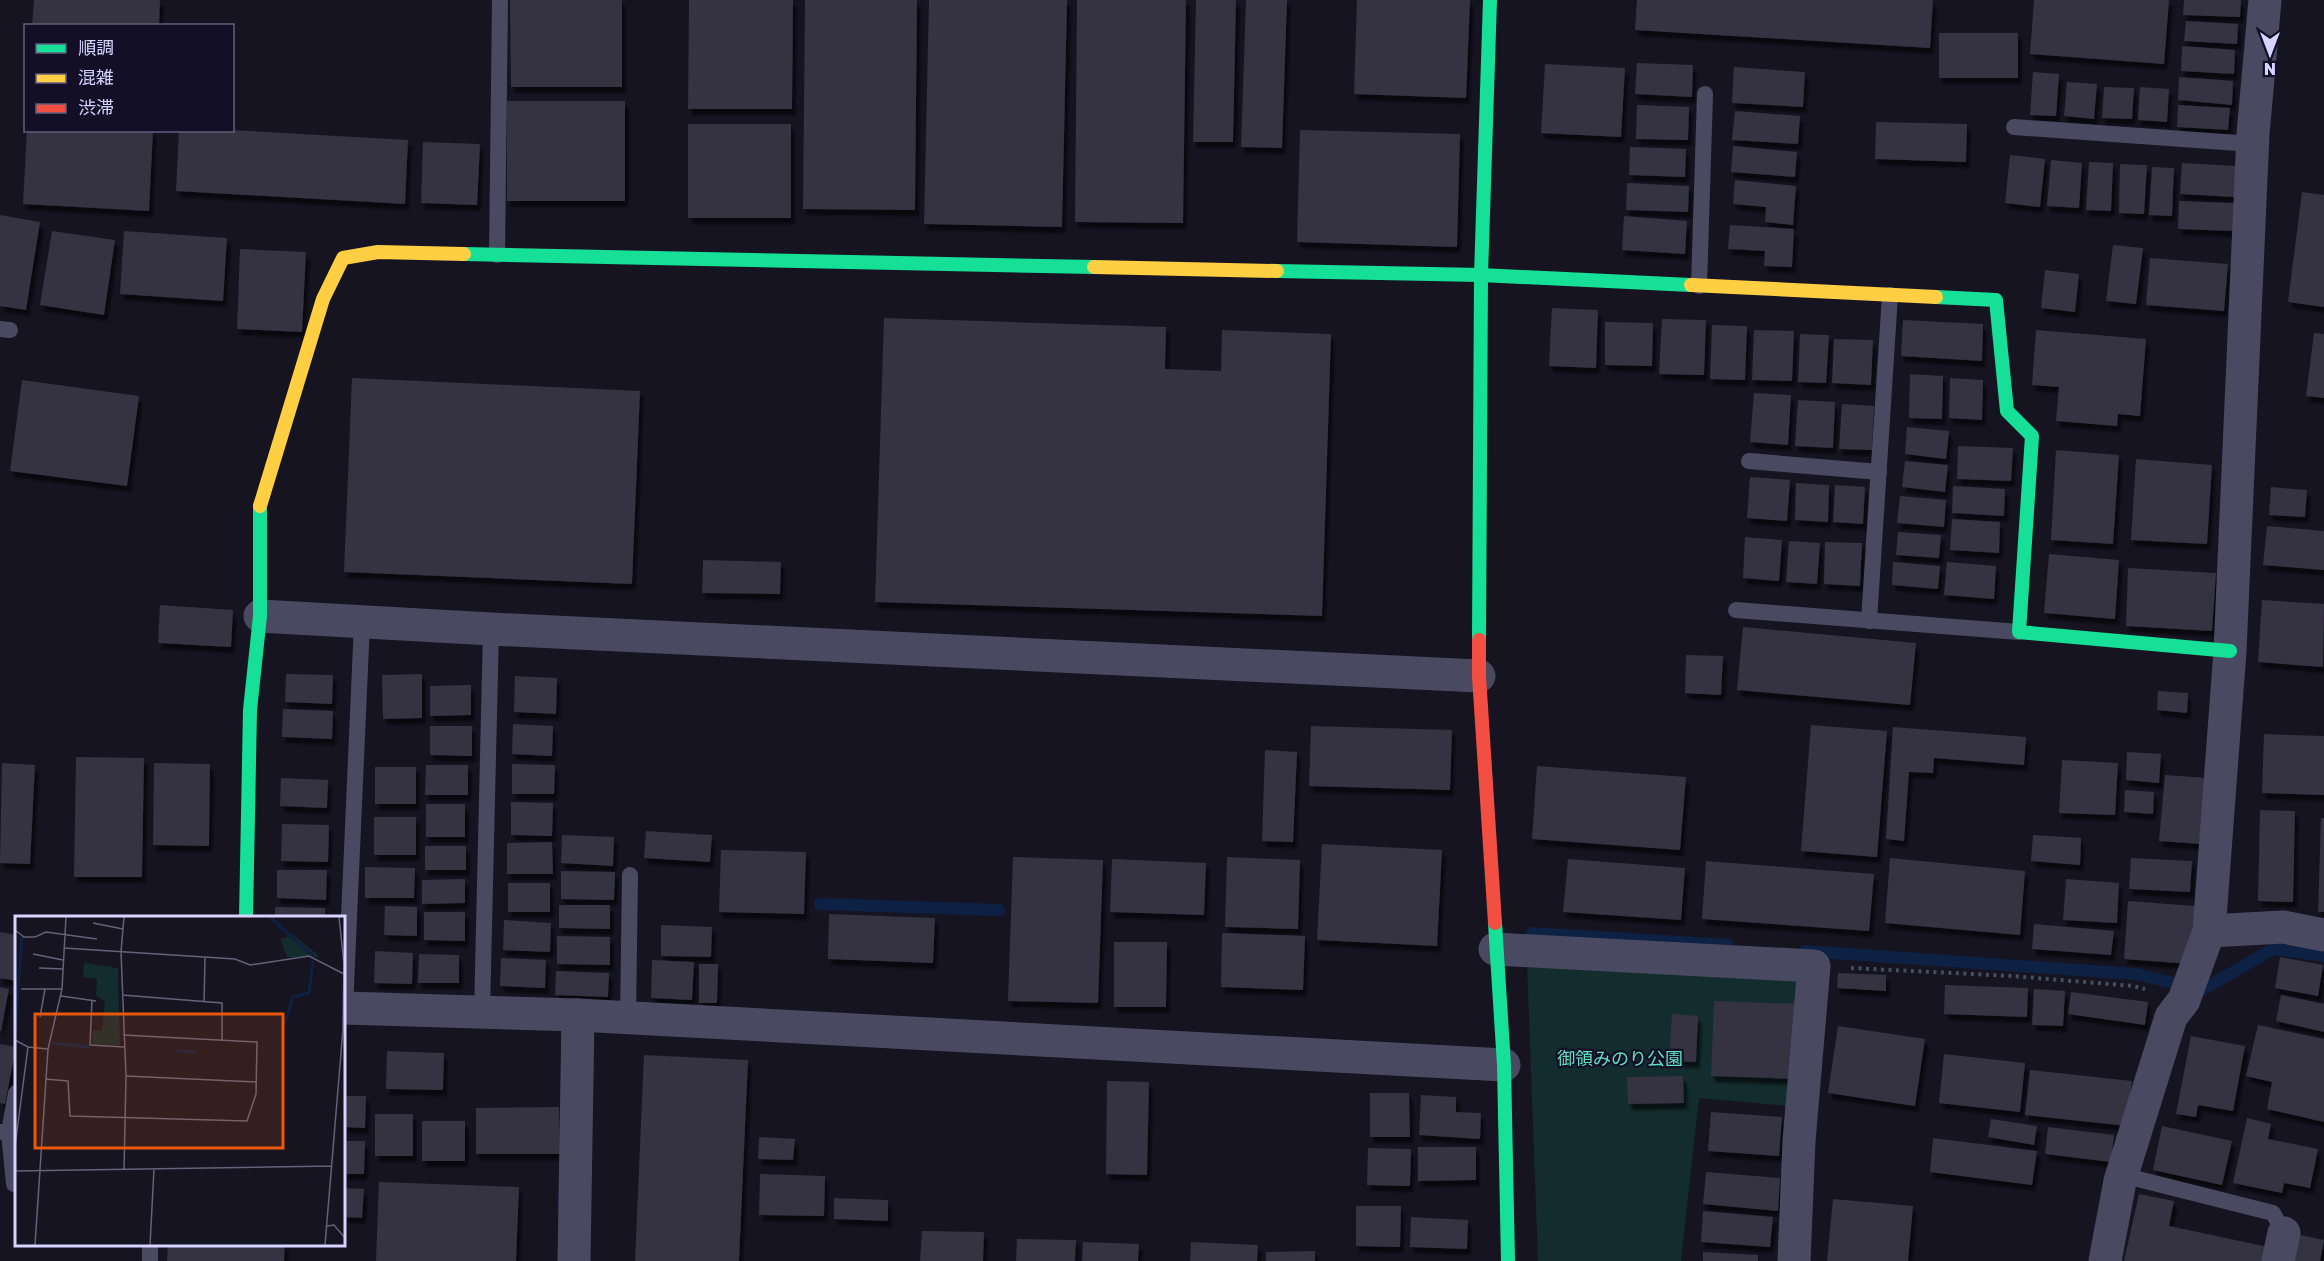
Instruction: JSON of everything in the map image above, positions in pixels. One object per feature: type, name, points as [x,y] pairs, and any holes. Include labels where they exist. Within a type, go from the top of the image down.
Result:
[{"type":"street","points":[[1490,0],[1481,275],[1479,676],[1504,1065],[1508,1261]]},
{"type":"street","points":[[2105,1261],[2122,1175],[2171,1017],[2188,988],[2209,931],[2230,651],[2253,144],[2265,0]]},
{"type":"street","points":[[246,916],[250,710],[260,616],[260,505],[323,299],[343,258],[378,252],[1481,275],[1996,300],[2007,411],[2031,436],[2019,632],[2230,651]]},
{"type":"street","points":[[260,616],[492,630],[1479,676]]},
{"type":"street","points":[[2209,931],[2283,927],[2324,935]]},
{"type":"street","points":[[1496,949],[1814,966],[1799,1141],[1794,1261]]},
{"type":"street","points":[[345,1008],[578,1015],[1504,1065]]},
{"type":"street","points":[[574,1261],[578,1015]]},
{"type":"lane","points":[[497,255],[500,0]]},
{"type":"lane","points":[[1700,286],[1705,94]]},
{"type":"lane","points":[[2014,127],[2253,144]]},
{"type":"lane","points":[[1869,621],[1890,295]]},
{"type":"lane","points":[[1749,461],[1879,472]]},
{"type":"lane","points":[[1736,610],[2019,632]]},
{"type":"lane","points":[[345,987],[362,623]]},
{"type":"lane","points":[[482,1012],[492,630]]},
{"type":"lane","points":[[628,1018],[630,875]]},
{"type":"lane","points":[[15,1096],[4,1132],[15,1184]]},
{"type":"lane","points":[[2122,1175],[2273,1213],[2281,1247]]},
{"type":"path","points":[[1814,966],[2188,988]]},
{"type":"green space","name":"御領みのり公園","points":[[1527,964],[1797,979],[1787,1106],[1699,1098],[1681,1261],[1538,1261]]},
{"type":"building","points":[[34,0],[160,0],[159,24],[32,24]]},
{"type":"building","points":[[510,0],[622,0],[622,87],[511,87]]},
{"type":"building","points":[[689,0],[793,0],[792,109],[688,109]]},
{"type":"building","points":[[805,0],[917,0],[915,210],[803,209]]},
{"type":"building","points":[[929,0],[1067,0],[1062,227],[924,224]]},
{"type":"building","points":[[1077,0],[1186,0],[1183,223],[1075,222]]},
{"type":"building","points":[[1196,0],[1236,0],[1233,142],[1193,142]]},
{"type":"building","points":[[1246,0],[1287,0],[1282,148],[1241,147]]},
{"type":"building","points":[[1357,0],[1470,0],[1466,98],[1354,94]]},
{"type":"building","points":[[1637,0],[1933,0],[1930,48],[1635,30]]},
{"type":"building","points":[[2034,0],[2169,0],[2164,64],[2030,54]]},
{"type":"building","points":[[2184,0],[2241,0],[2240,17],[2183,15]]},
{"type":"building","points":[[2186,21],[2238,24],[2237,44],[2184,41]]},
{"type":"building","points":[[1939,33],[2018,33],[2018,78],[1939,78]]},
{"type":"building","points":[[2182,46],[2235,50],[2234,74],[2181,71]]},
{"type":"building","points":[[1637,63],[1693,65],[1692,97],[1635,94]]},
{"type":"building","points":[[1545,64],[1625,68],[1621,137],[1541,133]]},
{"type":"building","points":[[1734,67],[1805,72],[1803,107],[1732,103]]},
{"type":"building","points":[[2033,72],[2059,74],[2056,116],[2030,115]]},
{"type":"building","points":[[2179,77],[2233,81],[2232,105],[2178,100]]},
{"type":"building","points":[[2067,82],[2097,84],[2094,119],[2064,116]]},
{"type":"building","points":[[2104,87],[2134,88],[2132,119],[2102,118]]},
{"type":"building","points":[[2140,87],[2169,89],[2167,122],[2138,120]]},
{"type":"building","points":[[507,101],[625,101],[625,201],[507,201]]},
{"type":"building","points":[[1637,105],[1689,107],[1688,140],[1636,139]]},
{"type":"building","points":[[2178,105],[2230,108],[2228,130],[2177,127]]},
{"type":"building","points":[[1735,111],[1800,116],[1798,144],[1732,140]]},
{"type":"building","points":[[1876,122],[1967,124],[1966,162],[1875,159]]},
{"type":"building","points":[[688,124],[791,124],[791,218],[688,218]]},
{"type":"building","points":[[234,130],[408,140],[405,204],[176,191],[179,132],[234,132]]},
{"type":"building","points":[[1300,130],[1460,134],[1457,247],[1297,242]]},
{"type":"building","points":[[27,132],[153,132],[149,211],[23,204]]},
{"type":"building","points":[[423,142],[480,144],[477,205],[421,203]]},
{"type":"building","points":[[1733,146],[1797,152],[1795,177],[1731,172]]},
{"type":"building","points":[[1630,147],[1686,149],[1685,177],[1629,175]]},
{"type":"building","points":[[2010,155],[2045,159],[2040,207],[2005,203]]},
{"type":"building","points":[[2051,160],[2082,163],[2079,208],[2047,206]]},
{"type":"building","points":[[2089,162],[2113,163],[2111,211],[2086,210]]},
{"type":"building","points":[[2182,163],[2236,166],[2234,197],[2180,194]]},
{"type":"building","points":[[2120,164],[2147,165],[2144,214],[2119,213]]},
{"type":"building","points":[[2152,167],[2174,168],[2172,216],[2149,215]]},
{"type":"building","points":[[1735,180],[1796,186],[1793,225],[1765,222],[1766,207],[1733,204]]},
{"type":"building","points":[[1627,183],[1689,186],[1688,212],[1626,210]]},
{"type":"building","points":[[2302,192],[2324,195],[2324,307],[2288,302]]},
{"type":"building","points":[[2179,201],[2234,203],[2233,231],[2178,229]]},
{"type":"building","points":[[0,215],[40,222],[26,310],[0,306]]},
{"type":"building","points":[[1624,216],[1687,221],[1685,254],[1622,250]]},
{"type":"building","points":[[1730,225],[1794,229],[1792,267],[1764,266],[1765,251],[1728,249]]},
{"type":"building","points":[[52,231],[115,240],[104,315],[40,305]]},
{"type":"building","points":[[124,231],[227,238],[223,301],[120,294]]},
{"type":"building","points":[[2113,245],[2143,248],[2136,304],[2106,301]]},
{"type":"building","points":[[240,249],[306,252],[302,332],[237,329]]},
{"type":"building","points":[[2150,258],[2228,264],[2224,311],[2146,305]]},
{"type":"building","points":[[2045,270],[2079,274],[2075,312],[2041,308]]},
{"type":"building","points":[[1552,308],[1598,310],[1596,368],[1549,366]]},
{"type":"building","points":[[884,318],[1166,327],[1165,369],[1221,371],[1222,330],[1331,334],[1322,616],[875,602]]},
{"type":"building","points":[[1662,319],[1706,320],[1704,375],[1659,374]]},
{"type":"building","points":[[1903,320],[1983,324],[1982,361],[1901,356]]},
{"type":"building","points":[[1605,322],[1653,323],[1652,366],[1605,365]]},
{"type":"building","points":[[1712,325],[1747,326],[1745,380],[1710,379]]},
{"type":"building","points":[[1754,330],[1794,331],[1792,381],[1752,380]]},
{"type":"building","points":[[2036,330],[2146,339],[2140,416],[2118,414],[2117,426],[2056,421],[2059,387],[2032,385]]},
{"type":"building","points":[[2314,333],[2324,334],[2324,398],[2306,396]]},
{"type":"building","points":[[1800,334],[1829,335],[1826,383],[1798,382]]},
{"type":"building","points":[[1834,339],[1873,340],[1871,385],[1832,383]]},
{"type":"building","points":[[1910,374],[1943,376],[1942,419],[1909,418]]},
{"type":"building","points":[[352,378],[640,391],[632,584],[344,572]]},
{"type":"building","points":[[1950,378],[1983,380],[1982,420],[1949,418]]},
{"type":"building","points":[[22,380],[139,396],[127,486],[10,471]]},
{"type":"building","points":[[1754,393],[1791,395],[1788,445],[1750,442]]},
{"type":"building","points":[[1798,400],[1835,402],[1833,448],[1795,446]]},
{"type":"building","points":[[1842,404],[1874,406],[1872,450],[1839,449]]},
{"type":"building","points":[[1907,427],[1949,431],[1946,459],[1905,454]]},
{"type":"building","points":[[1958,446],[2013,448],[2011,481],[1957,479]]},
{"type":"building","points":[[2056,450],[2119,455],[2113,544],[2051,540]]},
{"type":"building","points":[[2136,459],[2212,465],[2207,544],[2131,540]]},
{"type":"building","points":[[1905,461],[1948,465],[1945,492],[1902,487]]},
{"type":"building","points":[[1750,477],[1790,480],[1787,521],[1747,518]]},
{"type":"building","points":[[1796,483],[1829,485],[1828,522],[1795,520]]},
{"type":"building","points":[[1835,485],[1865,487],[1863,524],[1833,522]]},
{"type":"building","points":[[1953,486],[2005,489],[2004,516],[1952,513]]},
{"type":"building","points":[[2271,487],[2307,490],[2305,517],[2269,515]]},
{"type":"building","points":[[1900,496],[1946,500],[1944,527],[1897,523]]},
{"type":"building","points":[[1952,519],[2000,522],[1999,553],[1950,550]]},
{"type":"building","points":[[2267,526],[2324,531],[2324,570],[2263,565]]},
{"type":"building","points":[[1898,532],[1941,535],[1939,558],[1896,555]]},
{"type":"building","points":[[1745,537],[1782,540],[1779,581],[1743,578]]},
{"type":"building","points":[[1789,541],[1820,543],[1817,584],[1786,582]]},
{"type":"building","points":[[1825,542],[1862,543],[1860,586],[1824,584]]},
{"type":"building","points":[[2049,554],[2119,560],[2115,619],[2044,613]]},
{"type":"building","points":[[703,560],[781,562],[780,594],[702,593]]},
{"type":"building","points":[[1893,562],[1940,566],[1938,589],[1892,585]]},
{"type":"building","points":[[1947,562],[1996,566],[1994,599],[1944,595]]},
{"type":"building","points":[[2128,568],[2216,573],[2212,631],[2126,626]]},
{"type":"building","points":[[2262,600],[2324,604],[2323,667],[2258,662]]},
{"type":"building","points":[[160,605],[233,610],[231,647],[158,643]]},
{"type":"building","points":[[1743,627],[1916,643],[1910,705],[1737,690]]},
{"type":"building","points":[[1686,655],[1723,656],[1721,695],[1685,693]]},
{"type":"building","points":[[286,674],[333,675],[332,704],[285,702]]},
{"type":"building","points":[[422,674],[422,718],[383,719],[382,675]]},
{"type":"building","points":[[515,676],[557,678],[556,714],[514,712]]},
{"type":"building","points":[[471,685],[471,715],[430,716],[430,686]]},
{"type":"building","points":[[2158,691],[2188,693],[2187,713],[2157,710]]},
{"type":"building","points":[[283,709],[333,711],[332,739],[282,737]]},
{"type":"building","points":[[513,724],[553,726],[552,756],[512,754]]},
{"type":"building","points":[[1811,725],[1887,731],[1877,857],[1801,851]]},
{"type":"building","points":[[430,726],[472,726],[472,756],[430,755]]},
{"type":"building","points":[[1311,726],[1452,730],[1450,790],[1309,786]]},
{"type":"building","points":[[1893,727],[2026,737],[2024,765],[1934,758],[1933,773],[1909,772],[1904,841],[1886,839]]},
{"type":"building","points":[[2264,734],[2324,736],[2324,795],[2262,793]]},
{"type":"building","points":[[1265,750],[1297,752],[1293,842],[1262,841]]},
{"type":"building","points":[[2127,752],[2161,754],[2159,783],[2126,780]]},
{"type":"building","points":[[76,757],[144,758],[142,877],[74,877]]},
{"type":"building","points":[[2062,760],[2118,763],[2115,815],[2059,813]]},
{"type":"building","points":[[2,763],[35,765],[30,864],[0,863]]},
{"type":"building","points":[[154,763],[210,764],[209,846],[153,845]]},
{"type":"building","points":[[512,764],[555,765],[554,794],[512,794]]},
{"type":"building","points":[[426,765],[468,765],[468,795],[425,795]]},
{"type":"building","points":[[1537,766],[1686,777],[1680,850],[1532,839]]},
{"type":"building","points":[[375,767],[416,767],[416,804],[375,804]]},
{"type":"building","points":[[2165,775],[2207,778],[2201,844],[2159,841]]},
{"type":"building","points":[[281,778],[328,780],[327,808],[280,806]]},
{"type":"building","points":[[2125,790],[2154,792],[2153,814],[2124,812]]},
{"type":"building","points":[[511,802],[553,803],[552,836],[511,835]]},
{"type":"building","points":[[426,804],[465,804],[465,837],[426,837]]},
{"type":"building","points":[[2260,810],[2295,811],[2293,902],[2258,901]]},
{"type":"building","points":[[374,817],[416,817],[416,855],[374,855]]},
{"type":"building","points":[[2321,818],[2324,818],[2324,912],[2318,912]]},
{"type":"building","points":[[282,824],[329,825],[328,862],[281,861]]},
{"type":"building","points":[[646,831],[712,835],[710,862],[644,858]]},
{"type":"building","points":[[562,835],[614,837],[613,866],[561,863]]},
{"type":"building","points":[[2033,835],[2081,838],[2080,865],[2031,861]]},
{"type":"building","points":[[552,842],[553,874],[507,874],[507,843]]},
{"type":"building","points":[[1322,844],[1442,850],[1437,946],[1317,940]]},
{"type":"building","points":[[425,846],[466,846],[466,870],[425,870]]},
{"type":"building","points":[[721,850],[806,852],[804,914],[719,912]]},
{"type":"building","points":[[1013,857],[1103,860],[1098,1003],[1008,1001]]},
{"type":"building","points":[[1227,857],[1300,860],[1298,929],[1225,927]]},
{"type":"building","points":[[1890,858],[2025,871],[2020,935],[1885,923]]},
{"type":"building","points":[[2131,858],[2192,861],[2190,892],[2129,889]]},
{"type":"building","points":[[1112,859],[1206,863],[1204,915],[1110,912]]},
{"type":"building","points":[[1568,859],[1685,868],[1681,920],[1563,912]]},
{"type":"building","points":[[1706,861],[1874,874],[1869,931],[1702,919]]},
{"type":"building","points":[[365,867],[415,868],[414,898],[365,898]]},
{"type":"building","points":[[277,870],[327,870],[326,900],[277,898]]},
{"type":"building","points":[[561,871],[615,872],[614,900],[561,899]]},
{"type":"building","points":[[465,879],[465,903],[422,904],[422,880]]},
{"type":"building","points":[[2066,879],[2119,883],[2117,923],[2063,920]]},
{"type":"building","points":[[508,883],[550,883],[550,912],[508,912]]},
{"type":"building","points":[[2128,901],[2195,906],[2191,964],[2124,959]]},
{"type":"building","points":[[559,905],[610,905],[610,929],[559,928]]},
{"type":"building","points":[[385,906],[417,907],[417,936],[384,935]]},
{"type":"building","points":[[275,907],[325,908],[325,916],[275,916]]},
{"type":"building","points":[[424,912],[465,912],[465,941],[424,940]]},
{"type":"building","points":[[829,914],[935,918],[933,963],[828,959]]},
{"type":"building","points":[[504,920],[551,923],[550,952],[503,950]]},
{"type":"building","points":[[2034,924],[2114,931],[2111,955],[2032,949]]},
{"type":"building","points":[[661,925],[712,927],[711,957],[661,956]]},
{"type":"building","points":[[0,932],[15,935],[15,981],[0,978]]},
{"type":"building","points":[[1222,933],[1305,936],[1303,990],[1221,987]]},
{"type":"building","points":[[557,936],[610,937],[610,965],[557,964]]},
{"type":"building","points":[[1114,942],[1167,942],[1166,1007],[1114,1007]]},
{"type":"building","points":[[375,951],[413,953],[412,984],[374,983]]},
{"type":"building","points":[[419,954],[459,955],[459,983],[418,983]]},
{"type":"building","points":[[2280,957],[2323,965],[2318,996],[2275,988]]},
{"type":"building","points":[[501,958],[546,960],[545,988],[500,986]]},
{"type":"building","points":[[652,960],[694,962],[692,1000],[651,998]]},
{"type":"building","points":[[699,964],[718,964],[717,1003],[699,1003]]},
{"type":"building","points":[[556,971],[609,973],[608,997],[555,995]]},
{"type":"building","points":[[1838,973],[1886,975],[1886,991],[1837,988]]},
{"type":"building","points":[[1945,985],[2028,988],[2027,1017],[1944,1014]]},
{"type":"building","points":[[0,987],[9,989],[1,1031],[0,1031]]},
{"type":"building","points":[[2034,989],[2065,991],[2063,1026],[2032,1025]]},
{"type":"building","points":[[2071,992],[2148,1002],[2145,1025],[2068,1014]]},
{"type":"building","points":[[2281,995],[2324,1004],[2324,1032],[2276,1021]]},
{"type":"building","points":[[1714,1001],[1801,1004],[1798,1079],[1711,1076]]},
{"type":"building","points":[[1672,1014],[1698,1016],[1696,1062],[1669,1061]]},
{"type":"building","points":[[2258,1025],[2324,1039],[2324,1122],[2267,1109],[2272,1082],[2246,1076]]},
{"type":"building","points":[[1838,1026],[1925,1039],[1915,1106],[1828,1093]]},
{"type":"building","points":[[2191,1036],[2245,1046],[2233,1111],[2198,1105],[2196,1117],[2176,1114]]},
{"type":"building","points":[[0,1044],[15,1047],[15,1052],[5,1104],[0,1103]]},
{"type":"building","points":[[387,1051],[444,1053],[443,1090],[386,1089]]},
{"type":"building","points":[[1944,1054],[2025,1063],[2020,1112],[1939,1103]]},
{"type":"building","points":[[644,1055],[748,1060],[739,1261],[635,1261]]},
{"type":"building","points":[[2030,1070],[2132,1081],[2127,1126],[2025,1115]]},
{"type":"building","points":[[1683,1076],[1684,1103],[1628,1104],[1627,1077]]},
{"type":"building","points":[[1107,1081],[1149,1082],[1147,1175],[1106,1174]]},
{"type":"building","points":[[1370,1093],[1409,1093],[1410,1137],[1370,1137]]},
{"type":"building","points":[[1421,1095],[1456,1097],[1456,1112],[1481,1113],[1480,1139],[1419,1135]]},
{"type":"building","points":[[345,1096],[366,1096],[365,1128],[345,1127]]},
{"type":"building","points":[[559,1107],[560,1154],[476,1154],[476,1108]]},
{"type":"building","points":[[1711,1112],[1782,1117],[1779,1156],[1708,1151]]},
{"type":"building","points":[[375,1114],[413,1114],[413,1156],[375,1156]]},
{"type":"building","points":[[2247,1118],[2271,1124],[2268,1139],[2318,1149],[2310,1188],[2284,1183],[2282,1193],[2233,1183]]},
{"type":"building","points":[[1991,1119],[2037,1126],[2034,1145],[1988,1137]]},
{"type":"building","points":[[422,1121],[465,1121],[465,1161],[422,1161]]},
{"type":"building","points":[[2162,1126],[2232,1141],[2222,1185],[2153,1170]]},
{"type":"building","points":[[2048,1127],[2114,1135],[2111,1162],[2045,1154]]},
{"type":"building","points":[[759,1137],[795,1139],[793,1160],[758,1159]]},
{"type":"building","points":[[1933,1138],[2037,1151],[2032,1185],[1930,1172]]},
{"type":"building","points":[[345,1141],[365,1141],[364,1174],[345,1174]]},
{"type":"building","points":[[1418,1147],[1476,1147],[1476,1180],[1418,1181]]},
{"type":"building","points":[[1368,1148],[1411,1149],[1410,1186],[1367,1185]]},
{"type":"building","points":[[1706,1172],[1780,1178],[1778,1211],[1703,1204]]},
{"type":"building","points":[[760,1174],[825,1176],[824,1216],[759,1215]]},
{"type":"building","points":[[379,1182],[519,1187],[516,1261],[376,1261]]},
{"type":"building","points":[[345,1188],[364,1189],[362,1218],[345,1217]]},
{"type":"building","points":[[2139,1194],[2174,1201],[2169,1226],[2273,1248],[2270,1261],[2124,1261]]},
{"type":"building","points":[[834,1198],[888,1200],[888,1221],[834,1219]]},
{"type":"building","points":[[1833,1199],[1913,1206],[1908,1261],[1827,1261]]},
{"type":"building","points":[[1356,1206],[1401,1206],[1400,1247],[1356,1246]]},
{"type":"building","points":[[1703,1211],[1773,1217],[1770,1247],[1701,1242]]},
{"type":"building","points":[[1411,1217],[1468,1220],[1467,1249],[1410,1247]]},
{"type":"building","points":[[922,1231],[984,1232],[983,1261],[920,1261]]},
{"type":"building","points":[[2295,1234],[2324,1240],[2320,1261],[2290,1261]]},
{"type":"building","points":[[1017,1239],[1076,1240],[1075,1261],[1016,1261]]},
{"type":"building","points":[[1083,1242],[1139,1244],[1138,1261],[1082,1261]]},
{"type":"building","points":[[1191,1242],[1258,1245],[1257,1261],[1190,1261]]},
{"type":"building","points":[[168,1246],[285,1246],[284,1261],[167,1261]]},
{"type":"building","points":[[1315,1251],[1315,1261],[1266,1261],[1266,1252]]},
{"type":"building","points":[[1703,1252],[1758,1255],[1758,1261],[1703,1261]]},
{"type":"waterway","points":[[820,904],[999,910]]},
{"type":"waterway","points":[[1532,933],[1728,945]]},
{"type":"waterway","points":[[1805,951],[2136,974],[2202,990],[2273,949],[2324,956]]},
{"type":"traffic: fast","points":[[1479,640],[1481,275],[1490,0]]},
{"type":"traffic: fast","points":[[464,254],[1094,267]]},
{"type":"traffic: fast","points":[[1277,271],[1481,275],[1691,285]]},
{"type":"traffic: fast","points":[[1936,297],[1996,300],[2007,411],[2032,436],[2019,632],[2230,651]]},
{"type":"traffic: fast","points":[[246,916],[250,710],[260,616],[260,506]]},
{"type":"traffic: fast","points":[[1495,923],[1504,1065],[1508,1261]]},
{"type":"traffic: slow","points":[[260,506],[323,299],[343,258],[378,252],[464,254]]},
{"type":"traffic: slow","points":[[1094,267],[1277,271]]},
{"type":"traffic: slow","points":[[1691,285],[1936,297]]},
{"type":"traffic: jam","points":[[1479,640],[1479,676],[1495,923]]}]
